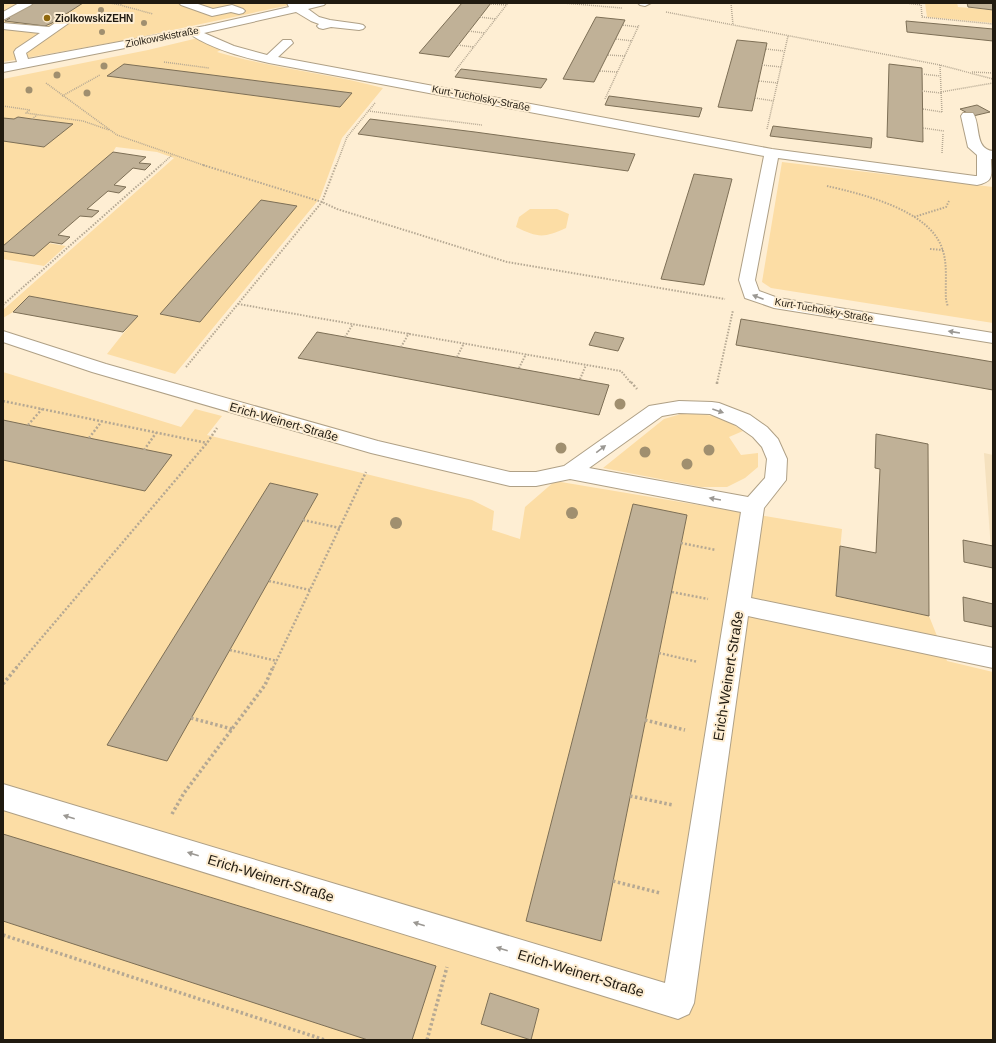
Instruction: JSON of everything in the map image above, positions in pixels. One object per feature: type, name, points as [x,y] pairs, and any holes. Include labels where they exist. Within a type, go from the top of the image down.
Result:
[{"type":"street","points":[[3,17],[27,3]]},
{"type":"street","points":[[185,3],[212,13],[232,8],[254,18]]},
{"type":"street","name":"Ziolkowskistraße","points":[[3,68],[254,18],[295,5],[320,3]]},
{"type":"street","points":[[295,5],[326,25],[359,27]]},
{"type":"street","points":[[24,65],[20,52],[70,18]]},
{"type":"street","points":[[3,26],[50,31]]},
{"type":"street","name":"Kurt-Tucholsky-Straße","points":[[193,31],[216,44],[242,53],[269,59],[394,81],[765,152],[977,181],[984,178],[989,154]]},
{"type":"street","points":[[269,59],[287,43]]},
{"type":"street","points":[[968,116],[975,147],[989,154]]},
{"type":"street","name":"Kurt-Tucholsky-Straße","points":[[765,152],[747,280],[751,294],[774,303],[993,338]]},
{"type":"street","name":"Erich-Weinert-Straße","points":[[3,336],[99,368],[378,448],[510,479],[536,478],[570,472],[753,506]]},
{"type":"street","name":"Erich-Weinert-Straße","points":[[3,797],[155,842],[678,1003],[753,506],[774,480],[777,459],[771,444],[760,432],[743,420],[712,408],[678,407],[656,411],[570,472]]},
{"type":"street","points":[[739,605],[993,658]]},
{"type":"path","points":[[110,3],[120,5]]},
{"type":"path","points":[[441,90],[508,3]]},
{"type":"path","points":[[563,3],[624,8]]},
{"type":"path","points":[[731,3],[733,25]]},
{"type":"path","points":[[905,3],[921,4],[922,17],[993,24]]},
{"type":"path","points":[[491,4],[506,6]]},
{"type":"path","points":[[665,12],[940,65],[993,79]]},
{"type":"path","points":[[480,17],[496,19]]},
{"type":"path","points":[[937,19],[937,24]]},
{"type":"path","points":[[969,22],[970,27]]},
{"type":"path","points":[[595,120],[640,24]]},
{"type":"path","points":[[623,25],[639,27]]},
{"type":"path","points":[[469,31],[484,33]]},
{"type":"path","points":[[765,152],[766,134],[788,36]]},
{"type":"path","points":[[616,39],[632,41]]},
{"type":"path","points":[[458,45],[473,47]]},
{"type":"path","points":[[766,49],[784,51]]},
{"type":"path","points":[[608,55],[625,56]]},
{"type":"path","points":[[24,65],[62,96],[117,135],[172,155],[322,202],[337,209],[507,262],[722,298]]},
{"type":"path","points":[[762,65],[781,67]]},
{"type":"path","points":[[940,65],[942,118]]},
{"type":"path","points":[[600,71],[617,72]]},
{"type":"path","points":[[62,96],[104,72]]},
{"type":"path","points":[[966,72],[993,73]]},
{"type":"path","points":[[922,74],[940,76]]},
{"type":"path","points":[[168,388],[322,202],[347,136],[394,81]]},
{"type":"path","points":[[759,81],[778,83]]},
{"type":"path","points":[[922,91],[941,93],[993,83]]},
{"type":"path","points":[[755,98],[774,101]]},
{"type":"path","points":[[3,106],[30,110],[26,113],[83,121],[113,132]]},
{"type":"path","points":[[923,110],[942,112]]},
{"type":"path","points":[[32,119],[37,115]]},
{"type":"path","points":[[943,124],[943,147]]},
{"type":"path","points":[[923,128],[943,131]]},
{"type":"path","points":[[3,305],[172,155]]},
{"type":"path","points":[[914,217],[946,207],[951,197],[943,176]]},
{"type":"path","points":[[822,186],[879,199],[896,206],[914,217],[937,236],[943,250],[946,300],[950,311]]},
{"type":"path","points":[[930,249],[943,250]]},
{"type":"path","points":[[238,304],[621,371],[656,411]]},
{"type":"path","points":[[345,337],[353,324]]},
{"type":"path","points":[[401,347],[409,333]]},
{"type":"path","points":[[457,357],[464,343]]},
{"type":"path","points":[[519,368],[526,354]]},
{"type":"path","points":[[580,379],[586,365]]},
{"type":"path","points":[[3,401],[207,443]]},
{"type":"path","points":[[3,684],[207,443],[233,407]]},
{"type":"path","points":[[28,425],[42,409]]},
{"type":"path","points":[[89,438],[102,421]]},
{"type":"path","points":[[144,450],[156,432]]},
{"type":"path","points":[[155,842],[184,793],[265,685],[378,448]]},
{"type":"path","points":[[303,520],[340,528]]},
{"type":"path","points":[[269,581],[310,590]]},
{"type":"path","points":[[230,650],[277,661]]},
{"type":"path","points":[[659,654],[729,669]]},
{"type":"path","points":[[191,718],[232,729]]},
{"type":"path","points":[[645,720],[719,738]]},
{"type":"path","points":[[630,796],[707,813]]},
{"type":"path","points":[[613,881],[694,901]]},
{"type":"path","points":[[3,935],[325,1040]]},
{"type":"path","points":[[427,1040],[457,935]]},
{"type":"shaded area","points":[[3,3],[299,3],[121,41],[3,62]]},
{"type":"shaded area","points":[[925,3],[957,3],[958,7],[993,10],[993,23],[927,17]]},
{"type":"shaded area","points":[[198,38],[223,49],[217,52],[237,58],[341,78],[383,88],[342,138],[320,198],[175,374],[107,354],[137,316],[30,296],[13,312],[3,318],[3,310],[174,158],[157,152],[116,147],[113,152],[3,246],[3,79],[148,50]]},
{"type":"shaded area","points":[[782,162],[993,187],[993,323],[771,288],[762,282]]},
{"type":"shaded area","points":[[530,209],[557,209],[569,214],[566,228],[552,234],[536,235],[516,227],[519,217]]},
{"type":"shaded area","points":[[48,243],[66,246],[44,266],[3,259],[3,251],[34,256]]},
{"type":"shaded area","points":[[3,372],[181,427],[195,409],[222,416],[207,435],[472,500],[494,511],[492,530],[520,539],[525,507],[555,481],[842,529],[836,596],[929,616],[947,661],[993,672],[993,1040],[3,1040]]},
{"type":"shaded area","points":[[681,414],[714,416],[735,425],[743,431],[729,437],[741,455],[758,453],[758,467],[745,478],[727,487],[701,487],[603,468],[664,419]]},
{"type":"shaded area","points":[[984,453],[993,455],[993,578]]},
{"type":"building","points":[[32,3],[83,3],[45,26],[5,21],[10,18],[7,18]]},
{"type":"building","points":[[462,3],[491,3],[449,57],[419,53]]},
{"type":"building","points":[[967,3],[993,3],[993,10],[968,7]]},
{"type":"building","points":[[596,17],[625,20],[594,82],[563,79]]},
{"type":"building","points":[[906,21],[993,29],[993,41],[907,32]]},
{"type":"building","points":[[737,40],[767,43],[752,111],[718,107]]},
{"type":"building","points":[[124,64],[352,93],[340,107],[107,76]]},
{"type":"building","points":[[889,64],[922,68],[923,142],[887,137]]},
{"type":"building","points":[[461,69],[547,79],[541,88],[455,77]]},
{"type":"building","points":[[609,96],[702,108],[699,117],[605,105]]},
{"type":"building","points":[[977,105],[990,112],[973,116],[960,109]]},
{"type":"building","points":[[18,117],[73,124],[44,147],[3,141],[3,118],[14,119]]},
{"type":"building","points":[[370,119],[635,154],[628,171],[358,134]]},
{"type":"building","points":[[773,126],[872,138],[871,148],[770,136]]},
{"type":"building","points":[[113,152],[146,157],[139,163],[151,164],[145,170],[133,168],[114,185],[126,187],[119,193],[108,191],[87,209],[99,211],[92,217],[80,216],[58,235],[70,237],[62,244],[50,242],[34,256],[3,251],[3,246]]},
{"type":"building","points":[[694,174],[732,179],[704,285],[661,279]]},
{"type":"building","points":[[261,200],[297,206],[200,322],[160,314]]},
{"type":"building","points":[[29,296],[138,316],[123,332],[13,312]]},
{"type":"building","points":[[741,319],[993,362],[993,390],[736,345]]},
{"type":"building","points":[[317,332],[609,385],[599,415],[298,358]]},
{"type":"building","points":[[595,332],[624,338],[618,351],[589,345]]},
{"type":"building","points":[[3,420],[172,455],[145,491],[3,460]]},
{"type":"building","points":[[876,434],[928,444],[929,616],[836,596],[840,546],[876,553],[880,469],[875,468]]},
{"type":"building","points":[[270,483],[318,494],[167,761],[107,745]]},
{"type":"building","points":[[633,504],[687,515],[601,941],[526,921]]},
{"type":"building","points":[[963,540],[993,546],[993,568],[964,562]]},
{"type":"building","points":[[963,597],[993,604],[993,627],[964,621]]},
{"type":"building","points":[[3,834],[436,966],[412,1040],[368,1040],[3,921]]},
{"type":"building","points":[[490,993],[539,1009],[531,1040],[481,1024]]},
{"type":"place","name":"ZiolkowskiZEHN","points":[[47,18]]}]
